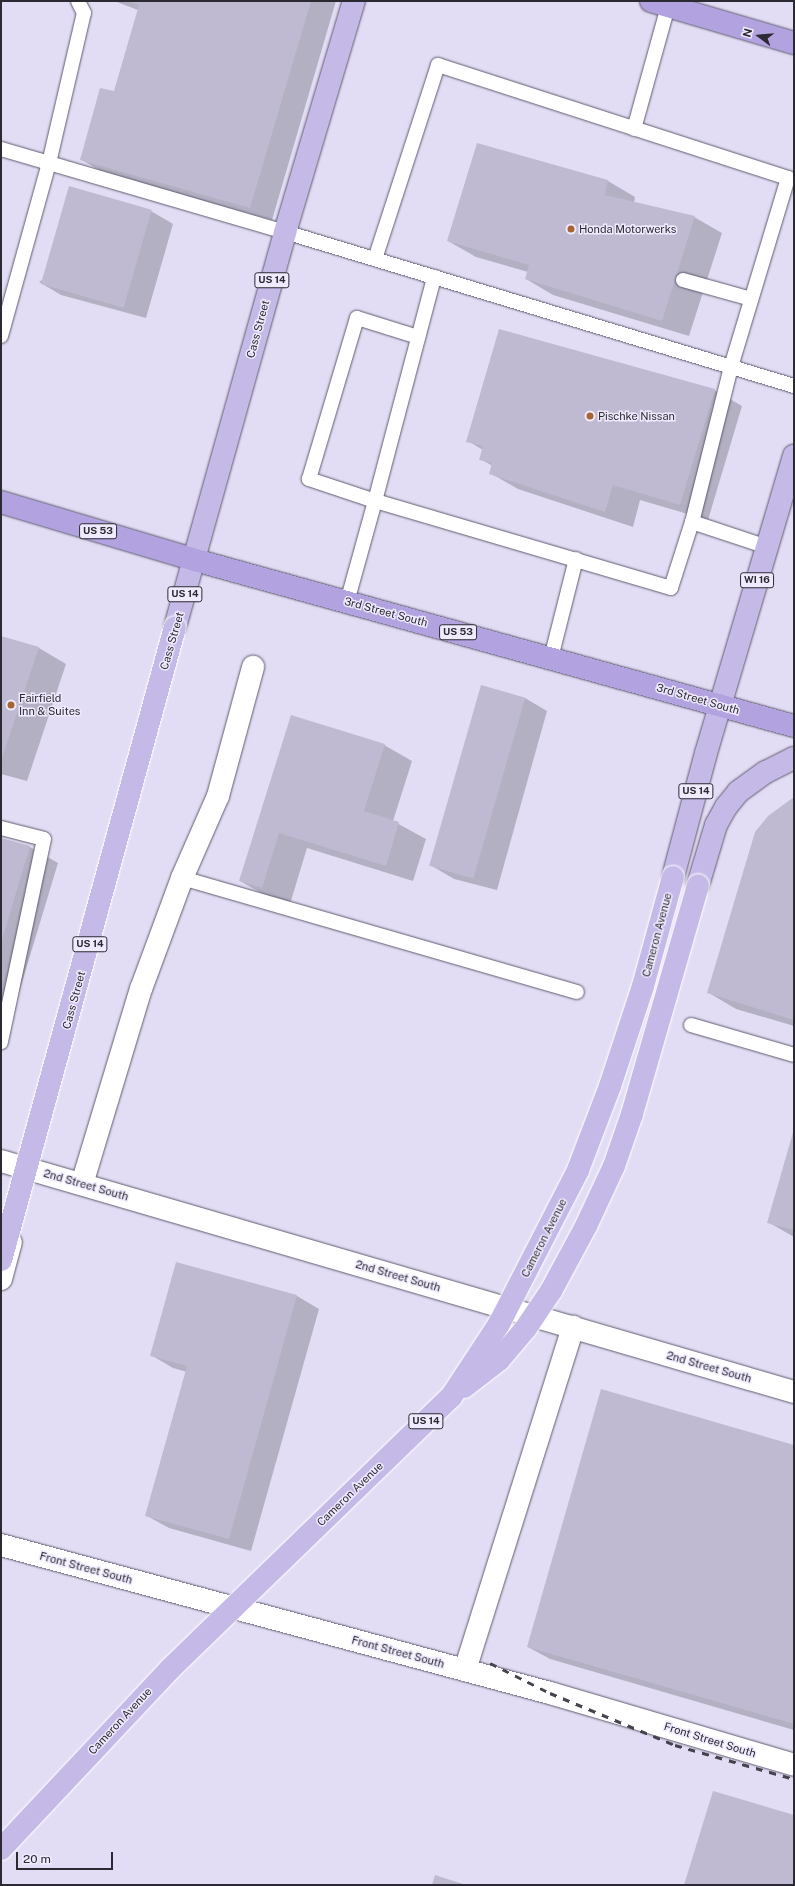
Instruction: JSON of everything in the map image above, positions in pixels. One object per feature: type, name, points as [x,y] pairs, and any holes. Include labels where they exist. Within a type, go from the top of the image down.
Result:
[{"type":"highway","points":[[660,4],[794,43]]},
{"type":"highway","name":"3rd Street South","points":[[1,502],[195,560],[720,704],[794,726]]},
{"type":"main road","name":"Cass Street","points":[[1,1260],[285,232],[354,1]]},
{"type":"main road","name":"Cameron Avenue","points":[[1,1849],[170,1669],[450,1397],[499,1324],[578,1170],[610,1086],[638,1000],[720,704],[794,456]]},
{"type":"main road","points":[[450,1397],[499,1360],[526,1328],[551,1291],[586,1226],[614,1166],[632,1114],[716,825],[726,807],[738,792],[766,772],[794,758]]},
{"type":"street","points":[[82,1184],[141,989],[182,878],[218,796],[253,667]]},
{"type":"street","name":"2nd Street South","points":[[1,1161],[794,1392]]},
{"type":"street","points":[[1,1279],[32,1170]]},
{"type":"street","points":[[465,1670],[573,1327]]},
{"type":"street","name":"Front Street South","points":[[1,1545],[465,1670],[794,1765]]},
{"type":"lane","points":[[1,336],[49,163],[84,14],[78,1]]},
{"type":"lane","points":[[634,129],[660,4]]},
{"type":"lane","points":[[375,259],[438,66],[788,178],[731,367],[692,522],[671,588],[375,501],[309,479],[357,318],[418,336]]},
{"type":"lane","points":[[1,149],[285,232],[794,386]]},
{"type":"lane","points":[[347,602],[434,277]]},
{"type":"lane","points":[[683,280],[752,299]]},
{"type":"lane","points":[[692,522],[767,547]]},
{"type":"lane","points":[[551,658],[576,559]]},
{"type":"lane","points":[[1,828],[44,839],[1,1042]]},
{"type":"lane","points":[[182,878],[577,992]]},
{"type":"lane","points":[[691,1025],[794,1055]]},
{"type":"building","points":[[127,1],[311,1],[250,208],[80,160],[100,88],[114,91],[139,5]]},
{"type":"building","name":"Honda Motorwerks","points":[[477,143],[608,180],[605,195],[695,216],[662,321],[525,279],[529,265],[447,241]]},
{"type":"building","points":[[69,186],[152,210],[124,308],[41,284]]},
{"type":"building","name":"Pischke Nissan","points":[[499,329],[715,389],[680,505],[613,485],[605,512],[489,474],[492,463],[479,460],[483,446],[466,442]]},
{"type":"building","name":"Fairfield Inn & Suites","points":[[1,636],[39,647],[1,761]]},
{"type":"building","points":[[481,685],[525,698],[473,878],[429,866]]},
{"type":"building","points":[[291,715],[385,744],[364,811],[399,822],[386,866],[279,833],[262,888],[239,881]]},
{"type":"building","points":[[794,797],[794,1020],[707,993],[755,832],[768,816]]},
{"type":"building","points":[[1,838],[30,846],[1,943]]},
{"type":"building","points":[[794,1129],[794,1230],[767,1223]]},
{"type":"building","points":[[176,1262],[297,1295],[229,1539],[145,1516],[187,1366],[150,1356]]},
{"type":"building","points":[[601,1389],[794,1445],[794,1724],[527,1647]]},
{"type":"building","points":[[713,1791],[794,1815],[794,1885],[684,1885]]},
{"type":"building","points":[[435,1875],[466,1885],[432,1885]]},
{"type":"railway","points":[[490,1663],[550,1693],[675,1745],[794,1779]]},
{"type":"place","name":"Honda Motorwerks","points":[[571,229]]},
{"type":"place","name":"Pischke Nissan","points":[[590,416]]},
{"type":"place","name":"Fairfield Inn & Suites","points":[[11,705]]}]
